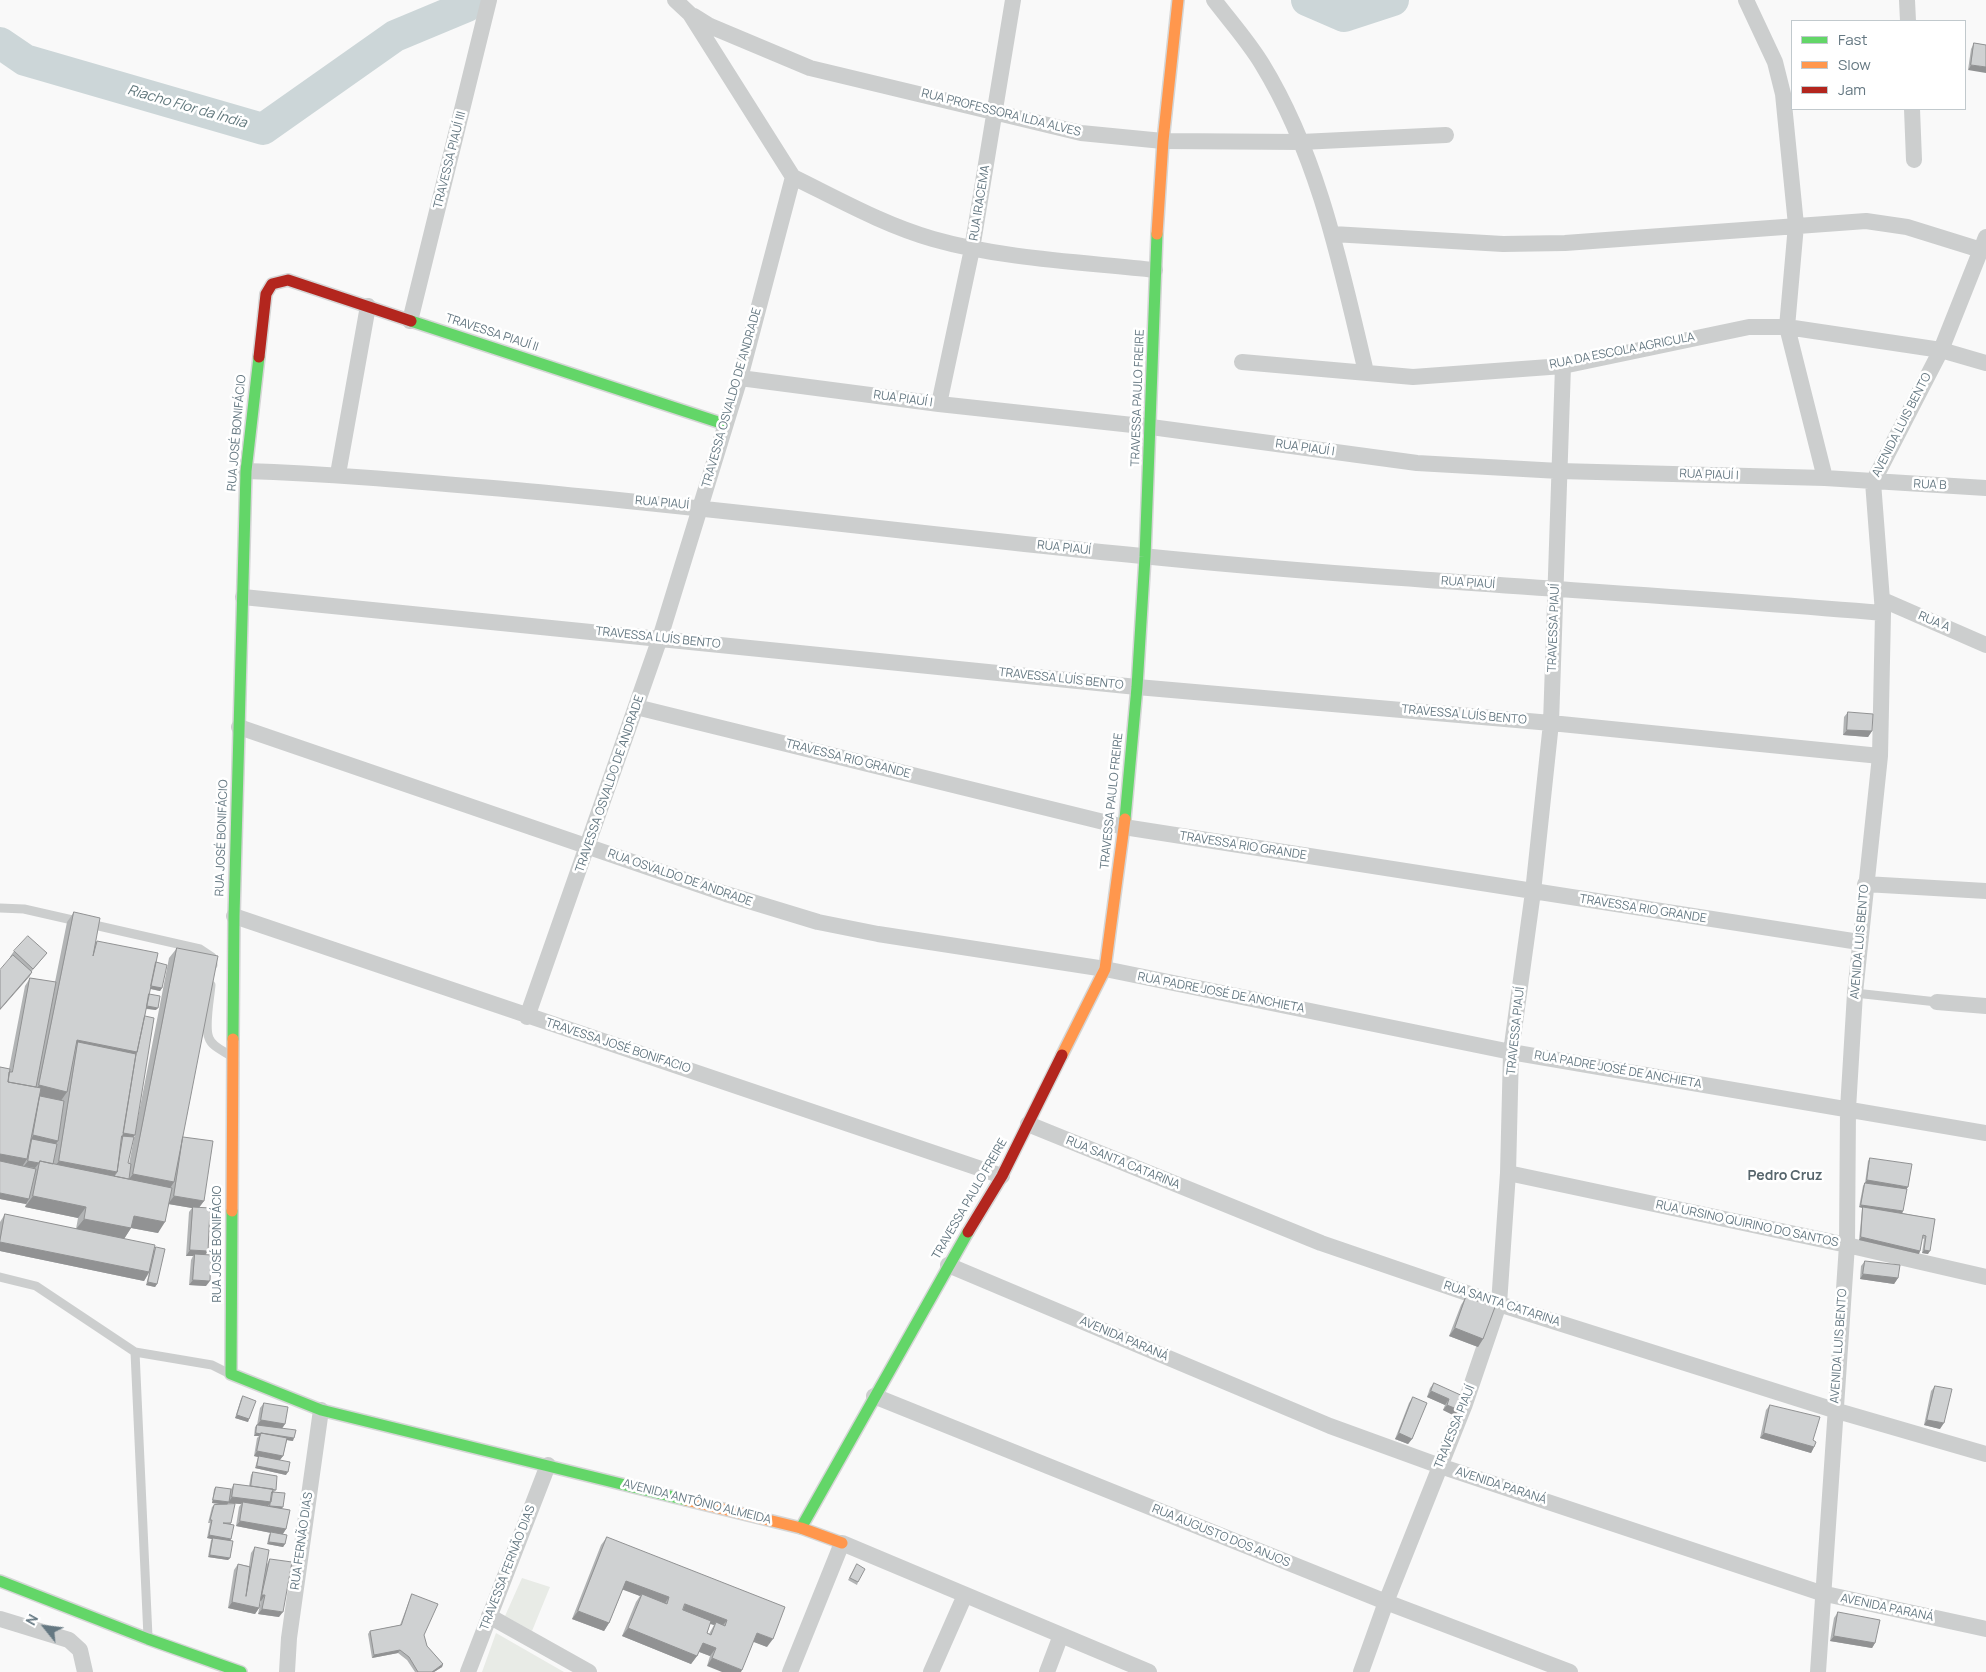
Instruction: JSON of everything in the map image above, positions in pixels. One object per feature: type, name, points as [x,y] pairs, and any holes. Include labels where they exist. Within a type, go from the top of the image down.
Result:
[{"type":"street","name":"TRAVESSA PIAUÍ III","points":[[410,321],[489,0]]},
{"type":"street","points":[[675,0],[690,14],[793,177],[873,216],[931,239],[972,249],[1155,270]]},
{"type":"street","name":"RUA IRACEMA","points":[[938,404],[972,249],[1013,0]]},
{"type":"street","name":"TRAVESSA PAULO FREIRE","points":[[801,1528],[948,1265],[1002,1176],[1105,969],[1124,827],[1137,686],[1151,427],[1155,270],[1163,141],[1178,0]]},
{"type":"street","points":[[1214,0],[1262,63],[1301,142],[1332,234],[1366,372]]},
{"type":"street","points":[[1746,0],[1776,62],[1783,94],[1796,226],[1787,327],[1825,478]]},
{"type":"street","points":[[1907,0],[1908,20]]},
{"type":"street","name":"RUA PROFESSORA ILDA ALVES","points":[[690,14],[710,26],[798,64],[993,114],[1081,133],[1163,141],[1301,142],[1446,135]]},
{"type":"street","points":[[1912,110],[1914,160]]},
{"type":"street","name":"TRAVESSA OSVALDO DE ANDRADE","points":[[527,1017],[589,847],[660,638],[724,424],[740,378],[793,177]]},
{"type":"street","points":[[1332,234],[1504,244],[1566,243],[1866,221],[1888,223],[1984,244]]},
{"type":"street","name":"AVENIDA LUIS BENTO","points":[[1818,1672],[1846,1245],[1848,1109],[1855,993],[1880,756],[1883,607],[1873,482],[1941,350],[1984,244]]},
{"type":"street","name":"TRAVESSA PIAUÍ II","points":[[263,305],[266,294],[272,284],[288,280],[724,424]]},
{"type":"street","name":"RUA JOSÉ BONIFÁCIO","points":[[231,1374],[234,916],[246,471],[263,305]]},
{"type":"street","points":[[338,474],[368,306]]},
{"type":"street","name":"RUA DA ESCOLA AGRICULA","points":[[1242,362],[1413,377],[1563,366],[1719,331],[1749,327],[1787,327],[1941,350],[1986,363]]},
{"type":"street","name":"TRAVESSA PIAUÍ","points":[[1361,1672],[1386,1602],[1481,1361],[1499,1304],[1508,1173],[1511,1052],[1533,892],[1550,723],[1563,366]]},
{"type":"street","name":"RUA PIAUÍ I","points":[[740,378],[938,404],[1151,427],[1417,464],[1559,471],[1825,478],[1873,482]]},
{"type":"street","name":"RUA PIAUÍ","points":[[246,471],[338,474],[699,507],[1145,556],[1555,590],[1883,607]]},
{"type":"street","name":"RUA B","points":[[1873,482],[1986,488]]},
{"type":"street","name":"TRAVESSA LUÍS BENTO","points":[[243,598],[1137,686],[1550,723],[1880,756]]},
{"type":"street","name":"RUA A","points":[[1883,607],[1986,644]]},
{"type":"street","name":"TRAVESSA RIO GRANDE","points":[[636,707],[1124,827],[1859,942]]},
{"type":"street","name":"RUA OSVALDO DE ANDRADE","points":[[239,727],[726,894],[818,922],[878,934],[1105,969]]},
{"type":"street","points":[[1865,884],[1986,891]]},
{"type":"street","name":"TRAVESSA JOSÉ BONIFACIO","points":[[234,916],[527,1017],[719,1079],[1002,1176]]},
{"type":"street","name":"RUA PADRE JOSÉ DE ANCHIETA","points":[[1105,969],[1511,1052],[1986,1133]]},
{"type":"street","points":[[1938,1002],[1986,1006]]},
{"type":"street","name":"RUA SANTA CATARINA","points":[[1028,1124],[1321,1242],[1499,1304],[1834,1410],[1986,1454]]},
{"type":"street","name":"RUA URSINO QUIRINO DO SANTOS","points":[[1508,1173],[1846,1245],[1986,1278]]},
{"type":"street","name":"AVENIDA PARANÁ","points":[[948,1265],[1330,1426],[1440,1466],[1822,1593],[1986,1629]]},
{"type":"street","name":"AVENIDA ANTÔNIO ALMEIDA","points":[[231,1374],[321,1410],[801,1528],[842,1543],[1149,1672]]},
{"type":"street","name":"RUA AUGUSTO DOS ANJOS","points":[[874,1396],[1386,1602],[1570,1672]]},
{"type":"street","name":"RUA FERNÃO DIAS","points":[[287,1672],[289,1638],[321,1410]]},
{"type":"street","name":"TRAVESSA FERNÃO DIAS","points":[[468,1672],[548,1465]]},
{"type":"street","points":[[790,1672],[842,1543]]},
{"type":"street","points":[[0,1581],[148,1639],[241,1672]]},
{"type":"street","points":[[931,1672],[965,1595]]},
{"type":"street","points":[[489,1616],[589,1672]]},
{"type":"street","points":[[0,1619],[69,1640],[80,1650],[85,1672]]},
{"type":"street","points":[[1047,1672],[1061,1635]]},
{"type":"lane","points":[[0,908],[24,909],[207,952],[212,957],[213,966],[207,1031],[209,1039],[214,1045],[232,1057]]},
{"type":"lane","points":[[1855,993],[1938,1002]]},
{"type":"lane","points":[[0,1277],[36,1286],[135,1352],[212,1365],[231,1374]]},
{"type":"lane","points":[[135,1352],[148,1639]]},
{"type":"shaded area","points":[[522,1578],[550,1587],[532,1631],[505,1616]]},
{"type":"shaded area","points":[[496,1633],[564,1672],[482,1672]]},
{"type":"building","points":[[1974,43],[1986,45],[1986,67],[1971,65]]},
{"type":"building","points":[[1848,712],[1873,714],[1872,731],[1847,730]]},
{"type":"building","points":[[74,912],[100,918],[93,956],[97,941],[158,953],[137,1052],[77,1040],[67,1092],[39,1085]]},
{"type":"building","points":[[28,936],[47,953],[33,969],[14,951]]},
{"type":"building","points":[[177,948],[218,956],[174,1182],[133,1174]]},
{"type":"building","points":[[13,955],[32,972],[0,1009],[0,970]]},
{"type":"building","points":[[156,962],[167,965],[162,988],[151,986]]},
{"type":"building","points":[[30,978],[56,982],[36,1087],[8,1082],[9,1072],[12,1072]]},
{"type":"building","points":[[149,994],[160,996],[158,1008],[147,1006]]},
{"type":"building","points":[[145,1016],[154,1018],[135,1135],[123,1133],[136,1054]]},
{"type":"building","points":[[78,1042],[136,1054],[117,1172],[59,1161]]},
{"type":"building","points":[[0,1067],[10,1069],[8,1082],[41,1088],[27,1159],[0,1154]]},
{"type":"building","points":[[40,1096],[64,1101],[58,1141],[33,1135]]},
{"type":"building","points":[[122,1136],[134,1137],[128,1163],[131,1164],[129,1179],[114,1176],[117,1172]]},
{"type":"building","points":[[183,1137],[213,1141],[204,1201],[174,1196]]},
{"type":"building","points":[[32,1139],[57,1144],[53,1164],[28,1161]]},
{"type":"building","points":[[1870,1158],[1912,1164],[1908,1187],[1867,1180]]},
{"type":"building","points":[[0,1161],[36,1169],[29,1199],[0,1193]]},
{"type":"building","points":[[40,1161],[172,1188],[165,1222],[134,1216],[131,1228],[84,1219],[86,1207],[33,1196]]},
{"type":"building","points":[[1865,1183],[1907,1189],[1903,1211],[1861,1205]]},
{"type":"building","points":[[193,1207],[210,1208],[208,1251],[190,1250]]},
{"type":"building","points":[[1863,1207],[1935,1219],[1930,1251],[1924,1250],[1926,1236],[1923,1235],[1920,1251],[1861,1237]]},
{"type":"building","points":[[5,1214],[155,1245],[149,1272],[0,1242]]},
{"type":"building","points":[[156,1247],[165,1249],[157,1284],[148,1282]]},
{"type":"building","points":[[195,1254],[211,1255],[210,1281],[193,1280]]},
{"type":"building","points":[[1865,1261],[1900,1265],[1898,1278],[1863,1274]]},
{"type":"building","points":[[1466,1297],[1495,1307],[1483,1339],[1455,1328]]},
{"type":"building","points":[[1434,1383],[1465,1397],[1459,1410],[1447,1405],[1449,1399],[1431,1391]]},
{"type":"building","points":[[1935,1386],[1952,1389],[1944,1423],[1927,1420]]},
{"type":"building","points":[[243,1396],[256,1401],[249,1419],[237,1415]]},
{"type":"building","points":[[1413,1397],[1427,1403],[1412,1439],[1399,1433]]},
{"type":"building","points":[[264,1403],[288,1407],[285,1424],[261,1420]]},
{"type":"building","points":[[1770,1405],[1820,1417],[1813,1440],[1816,1442],[1814,1447],[1764,1433]]},
{"type":"building","points":[[257,1425],[296,1430],[294,1438],[261,1434],[256,1433]]},
{"type":"building","points":[[261,1433],[287,1438],[283,1456],[257,1451]]},
{"type":"building","points":[[259,1456],[290,1462],[288,1472],[257,1466]]},
{"type":"building","points":[[253,1472],[277,1476],[276,1490],[251,1486]]},
{"type":"building","points":[[234,1484],[273,1489],[271,1502],[232,1497]]},
{"type":"building","points":[[216,1487],[231,1489],[229,1502],[213,1500]]},
{"type":"building","points":[[272,1492],[285,1493],[283,1507],[270,1506]]},
{"type":"building","points":[[243,1502],[290,1510],[286,1529],[240,1521]]},
{"type":"building","points":[[235,1504],[231,1523],[223,1523],[234,1525],[231,1539],[209,1535],[214,1505]]},
{"type":"building","points":[[271,1532],[287,1535],[285,1544],[269,1542]]},
{"type":"building","points":[[607,1537],[785,1607],[773,1639],[757,1633],[742,1670],[712,1658],[716,1648],[703,1643],[697,1656],[628,1628],[642,1594],[667,1604],[669,1597],[626,1581],[609,1623],[578,1611]],"holes":[[[685,1604],[727,1620],[725,1626],[716,1622],[711,1635],[707,1633],[711,1621],[683,1610]]]},
{"type":"building","points":[[213,1538],[233,1541],[230,1558],[210,1555]]},
{"type":"building","points":[[255,1547],[269,1550],[259,1608],[232,1602],[238,1564],[250,1567],[246,1596]]},
{"type":"building","points":[[270,1559],[292,1562],[283,1612],[262,1609],[265,1595],[262,1595]]},
{"type":"building","points":[[857,1564],[865,1569],[858,1582],[850,1578]]},
{"type":"building","points":[[412,1594],[438,1604],[424,1635],[427,1646],[443,1664],[432,1672],[418,1672],[409,1657],[400,1650],[374,1655],[370,1631],[401,1625]]},
{"type":"building","points":[[1838,1612],[1880,1620],[1875,1643],[1834,1636]]},
{"type":"waterway","name":"Riacho Flor da Índia","points":[[1307,0],[1344,16],[1393,0]]},
{"type":"waterway","name":"Riacho Flor da Índia","points":[[0,43],[25,60],[263,129],[395,36],[467,6]]},
{"type":"traffic: fast","points":[[1125,819],[1137,687],[1145,557],[1157,234]]},
{"type":"traffic: fast","points":[[411,321],[724,424]]},
{"type":"traffic: fast","points":[[233,1039],[234,916],[246,471],[259,357]]},
{"type":"traffic: fast","points":[[232,1211],[231,1374],[321,1410],[686,1500]]},
{"type":"traffic: fast","points":[[801,1528],[968,1232]]},
{"type":"traffic: fast","points":[[0,1581],[148,1639],[241,1672]]},
{"type":"traffic: slow","points":[[1157,234],[1163,141],[1178,0]]},
{"type":"traffic: slow","points":[[1062,1055],[1105,969],[1125,819]]},
{"type":"traffic: slow","points":[[232,1211],[233,1039]]},
{"type":"traffic: slow","points":[[686,1500],[801,1528],[842,1543]]},
{"type":"traffic: jam","points":[[259,357],[266,294],[272,284],[288,280],[411,321]]},
{"type":"traffic: jam","points":[[968,1232],[1002,1176],[1062,1055]]},
{"type":"district","name":"Pedro Cruz","points":[[1785,1176]]}]
